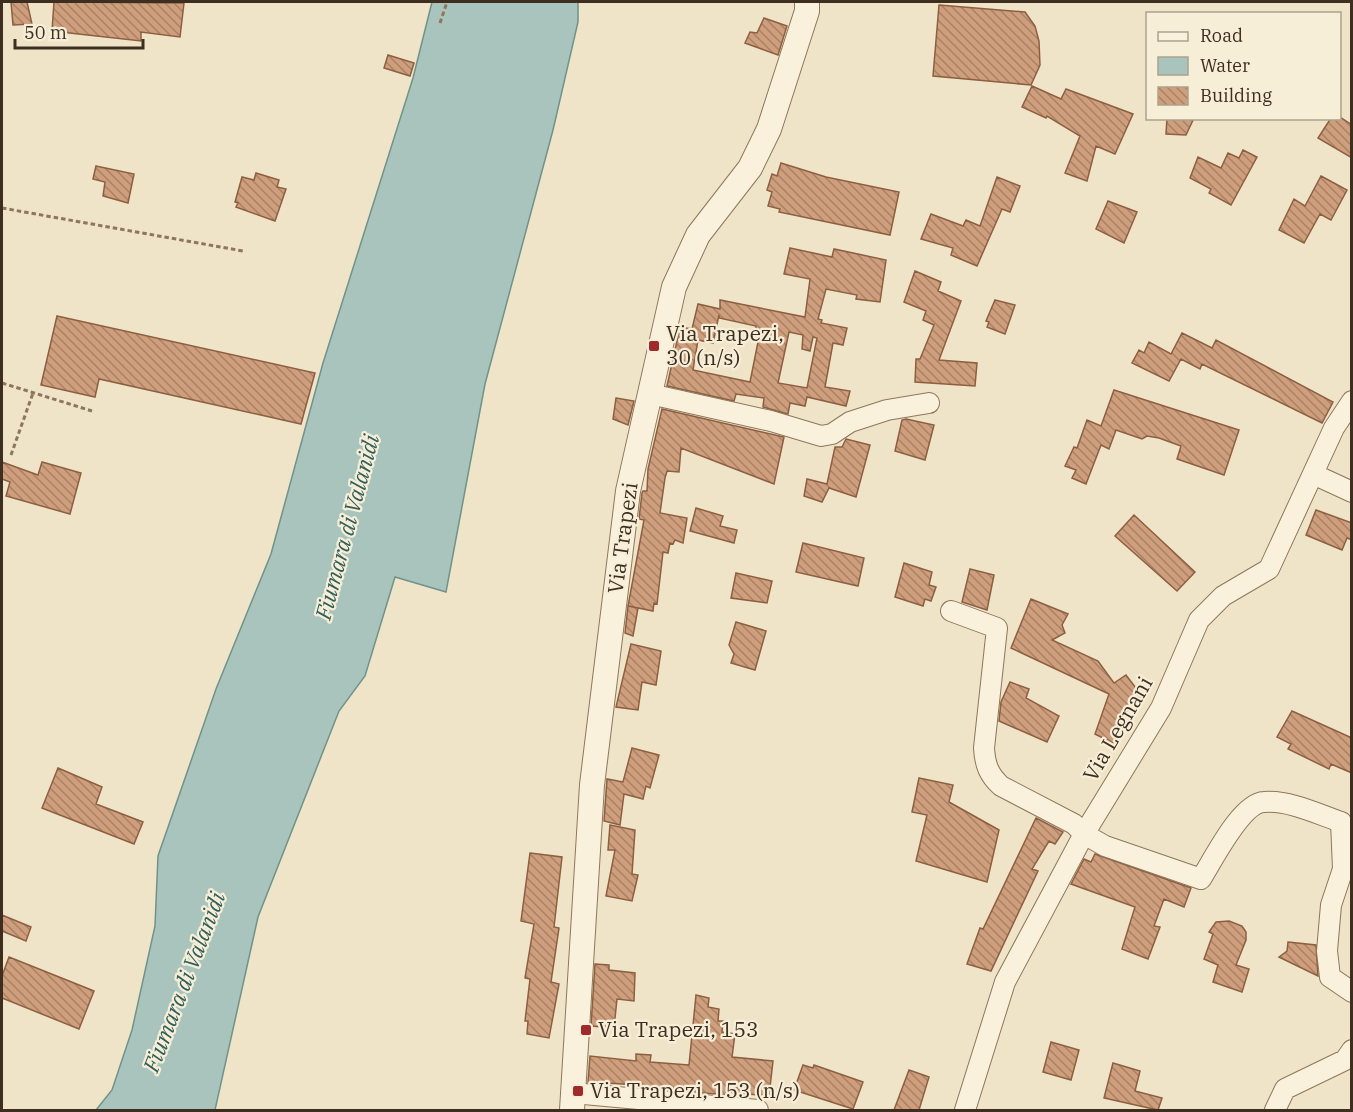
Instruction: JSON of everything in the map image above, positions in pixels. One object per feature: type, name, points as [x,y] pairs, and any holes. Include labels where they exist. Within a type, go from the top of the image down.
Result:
[{"type":"street","name":"Via Trapezi","points":[[572,1102],[592,785],[628,491],[674,287],[698,235],[750,168],[769,129],[807,11],[807,2]]},
{"type":"street","points":[[650,394],[771,421],[821,436],[832,434],[850,422],[887,410],[929,403]]},
{"type":"street","name":"Via Legnani","points":[[965,1110],[1005,982],[1084,834],[1161,708],[1198,620],[1223,596],[1269,569],[1334,428],[1352,401]]},
{"type":"street","points":[[1313,474],[1352,492]]},
{"type":"street","points":[[951,611],[997,628],[984,748],[985,763],[992,777],[1001,786],[1074,824],[1084,834],[1126,855],[1201,879],[1245,811],[1263,801],[1310,811],[1341,822],[1343,869],[1331,905],[1326,951],[1330,977],[1352,992]]},
{"type":"street","points":[[1275,1110],[1285,1089],[1344,1060],[1352,1050]]},
{"type":"street","points":[[572,1102],[758,1110]]},
{"type":"path","points":[[440,23],[447,2]]},
{"type":"path","points":[[2,208],[243,251]]},
{"type":"path","points":[[2,383],[92,411]]},
{"type":"path","points":[[11,456],[33,393]]},
{"type":"water","name":"Fiumara di Valanidi","points":[[432,2],[578,2],[578,22],[553,130],[485,384],[446,592],[395,577],[365,676],[339,711],[258,917],[215,1110],[96,1110],[112,1090],[132,1030],[155,926],[158,856],[216,689],[271,554],[323,363],[413,78]]},
{"type":"building","points":[[11,2],[27,2],[32,24],[13,25]]},
{"type":"building","points":[[54,2],[184,3],[180,37],[141,32],[141,41],[52,31]]},
{"type":"building","points":[[939,5],[1025,12],[1035,26],[1039,41],[1040,65],[1031,85],[933,76]]},
{"type":"building","points":[[764,18],[787,26],[778,55],[745,43],[750,32],[757,33]]},
{"type":"building","points":[[388,55],[414,63],[410,76],[384,68]]},
{"type":"building","points":[[1032,86],[1061,99],[1066,89],[1133,114],[1115,154],[1096,146],[1087,181],[1065,173],[1080,136],[1047,116],[1046,118],[1022,107]]},
{"type":"building","points":[[1341,118],[1352,125],[1352,158],[1318,138],[1330,120],[1341,120]]},
{"type":"building","points":[[1167,120],[1193,120],[1186,135],[1166,134]]},
{"type":"building","points":[[1243,150],[1257,157],[1231,205],[1209,193],[1211,189],[1190,178],[1198,157],[1221,168],[1228,153],[1239,158]]},
{"type":"building","points":[[781,163],[826,177],[899,192],[890,235],[779,212],[780,209],[768,206],[772,192],[767,190],[772,174],[777,176]]},
{"type":"building","points":[[96,166],[134,174],[128,203],[103,196],[105,182],[93,179]]},
{"type":"building","points":[[256,173],[279,180],[277,187],[286,189],[275,221],[236,207],[238,203],[235,202],[242,177],[254,180]]},
{"type":"building","points":[[1321,176],[1347,190],[1331,220],[1320,214],[1304,243],[1279,230],[1294,199],[1305,206]]},
{"type":"building","points":[[997,177],[1020,186],[1010,212],[1002,209],[977,266],[951,255],[953,248],[921,239],[931,214],[963,226],[966,220],[980,226]]},
{"type":"building","points":[[1108,201],[1137,212],[1124,243],[1096,229]]},
{"type":"building","points":[[790,248],[832,257],[834,249],[886,260],[880,302],[856,299],[857,295],[826,289],[818,319],[822,320],[821,323],[847,328],[843,345],[833,343],[825,387],[850,391],[846,406],[807,397],[805,406],[790,403],[788,414],[763,407],[764,398],[736,394],[734,401],[667,386],[680,327],[692,329],[698,304],[720,309],[720,300],[805,317],[810,279],[784,274]],"holes":[[[719,315],[719,318],[756,326],[753,341],[758,342],[750,382],[693,370],[698,340],[713,343]],[[789,332],[803,335],[802,349],[810,351],[813,337],[817,338],[807,388],[778,383]]]},
{"type":"building","points":[[915,271],[941,282],[938,291],[961,301],[939,360],[977,363],[975,386],[915,382],[916,359],[920,359],[934,325],[923,320],[926,311],[904,302]]},
{"type":"building","points":[[995,300],[1015,305],[1005,334],[987,327],[989,322],[986,321]]},
{"type":"building","points":[[57,316],[315,373],[301,424],[99,379],[95,397],[41,385]]},
{"type":"building","points":[[1182,333],[1212,348],[1216,340],[1333,402],[1322,423],[1202,364],[1200,369],[1181,359],[1169,381],[1132,363],[1139,350],[1144,353],[1149,342],[1171,354]]},
{"type":"building","points":[[1114,390],[1239,430],[1224,475],[1177,459],[1181,446],[1159,438],[1147,436],[1142,439],[1116,430],[1109,449],[1101,445],[1086,484],[1072,478],[1076,470],[1065,466],[1074,447],[1077,448],[1087,420],[1101,426]]},
{"type":"building","points":[[616,398],[634,401],[628,425],[613,419]]},
{"type":"building","points":[[662,409],[784,437],[774,484],[681,448],[679,472],[667,471],[660,513],[687,518],[683,543],[675,540],[673,544],[670,543],[668,553],[663,552],[657,604],[654,603],[653,611],[638,608],[633,636],[625,633],[644,520],[639,519],[642,493],[647,491],[648,469]]},
{"type":"building","points":[[902,420],[934,425],[925,460],[895,451]]},
{"type":"building","points":[[846,439],[870,445],[856,497],[829,488],[822,502],[804,496],[807,479],[827,484],[835,447],[842,447]]},
{"type":"building","points":[[2,462],[38,475],[42,462],[81,473],[70,514],[6,496],[10,482],[2,479]]},
{"type":"building","points":[[696,508],[723,516],[720,526],[737,530],[734,543],[690,531]]},
{"type":"building","points":[[1316,510],[1352,523],[1352,540],[1347,538],[1342,550],[1306,535]]},
{"type":"building","points":[[1134,515],[1195,572],[1177,591],[1115,536]]},
{"type":"building","points":[[803,543],[864,558],[858,586],[796,572]]},
{"type":"building","points":[[904,563],[932,572],[929,585],[936,587],[931,601],[925,599],[923,606],[895,597]]},
{"type":"building","points":[[970,569],[994,575],[987,610],[962,602]]},
{"type":"building","points":[[736,573],[772,581],[767,603],[731,598]]},
{"type":"building","points":[[1031,599],[1068,614],[1062,625],[1065,633],[1052,640],[1098,661],[1114,683],[1126,675],[1142,696],[1128,709],[1113,743],[1095,734],[1109,694],[1011,648]]},
{"type":"building","points":[[736,622],[766,631],[755,670],[731,663],[734,654],[729,645]]},
{"type":"building","points":[[631,644],[661,651],[656,685],[642,682],[638,710],[616,707]]},
{"type":"building","points":[[1010,682],[1029,689],[1026,698],[1059,716],[1047,742],[999,721],[1001,702]]},
{"type":"building","points":[[1292,711],[1352,738],[1352,773],[1331,764],[1329,769],[1288,749],[1291,744],[1277,737]]},
{"type":"building","points":[[632,748],[659,755],[650,788],[646,786],[643,799],[624,794],[620,825],[604,821],[607,779],[623,782]]},
{"type":"building","points":[[58,768],[102,787],[96,804],[143,822],[134,844],[42,808]]},
{"type":"building","points":[[919,778],[953,785],[949,802],[999,830],[987,882],[916,861],[927,815],[912,812]]},
{"type":"building","points":[[1036,818],[1063,832],[1055,844],[1049,841],[1032,869],[1038,871],[991,971],[967,964],[980,928],[983,929]]},
{"type":"building","points":[[610,825],[635,830],[632,874],[638,875],[632,901],[606,896],[615,850],[608,850]]},
{"type":"building","points":[[530,853],[562,857],[554,927],[559,928],[551,982],[559,984],[549,1038],[527,1034],[528,1021],[525,1021],[530,979],[525,978],[534,924],[521,921]]},
{"type":"building","points":[[1095,854],[1191,888],[1184,907],[1164,899],[1154,926],[1160,927],[1148,959],[1122,949],[1135,907],[1071,884],[1084,859],[1091,862]]},
{"type":"building","points":[[2,915],[31,927],[26,941],[2,931]]},
{"type":"building","points":[[1229,921],[1242,926],[1246,932],[1246,940],[1236,965],[1249,969],[1242,992],[1213,982],[1218,965],[1204,959],[1213,934],[1209,932],[1216,922]]},
{"type":"building","points":[[1288,942],[1316,945],[1318,976],[1279,957],[1287,951]]},
{"type":"building","points":[[9,957],[94,991],[79,1029],[2,998],[2,976]]},
{"type":"building","points":[[595,964],[609,965],[609,970],[635,973],[634,1001],[617,999],[614,1028],[591,1026]]},
{"type":"building","points":[[696,995],[709,998],[708,1007],[719,1009],[718,1021],[723,1021],[722,1032],[735,1034],[732,1057],[773,1061],[769,1096],[726,1092],[726,1095],[588,1082],[590,1056],[636,1061],[636,1054],[651,1055],[650,1062],[689,1065]]},
{"type":"building","points":[[1051,1042],[1079,1050],[1071,1080],[1043,1072]]},
{"type":"building","points":[[1113,1063],[1140,1071],[1135,1091],[1162,1098],[1158,1110],[1104,1098]]},
{"type":"building","points":[[803,1065],[813,1068],[814,1065],[863,1082],[853,1109],[794,1090]]},
{"type":"building","points":[[909,1070],[929,1077],[919,1110],[894,1110]]},
{"type":"place","name":"Via Trapezi, 30 (n/s)","points":[[654,346]]},
{"type":"place","name":"Via Trapezi, 153","points":[[586,1030]]},
{"type":"place","name":"Via Trapezi, 153 (n/s)","points":[[578,1091]]}]
